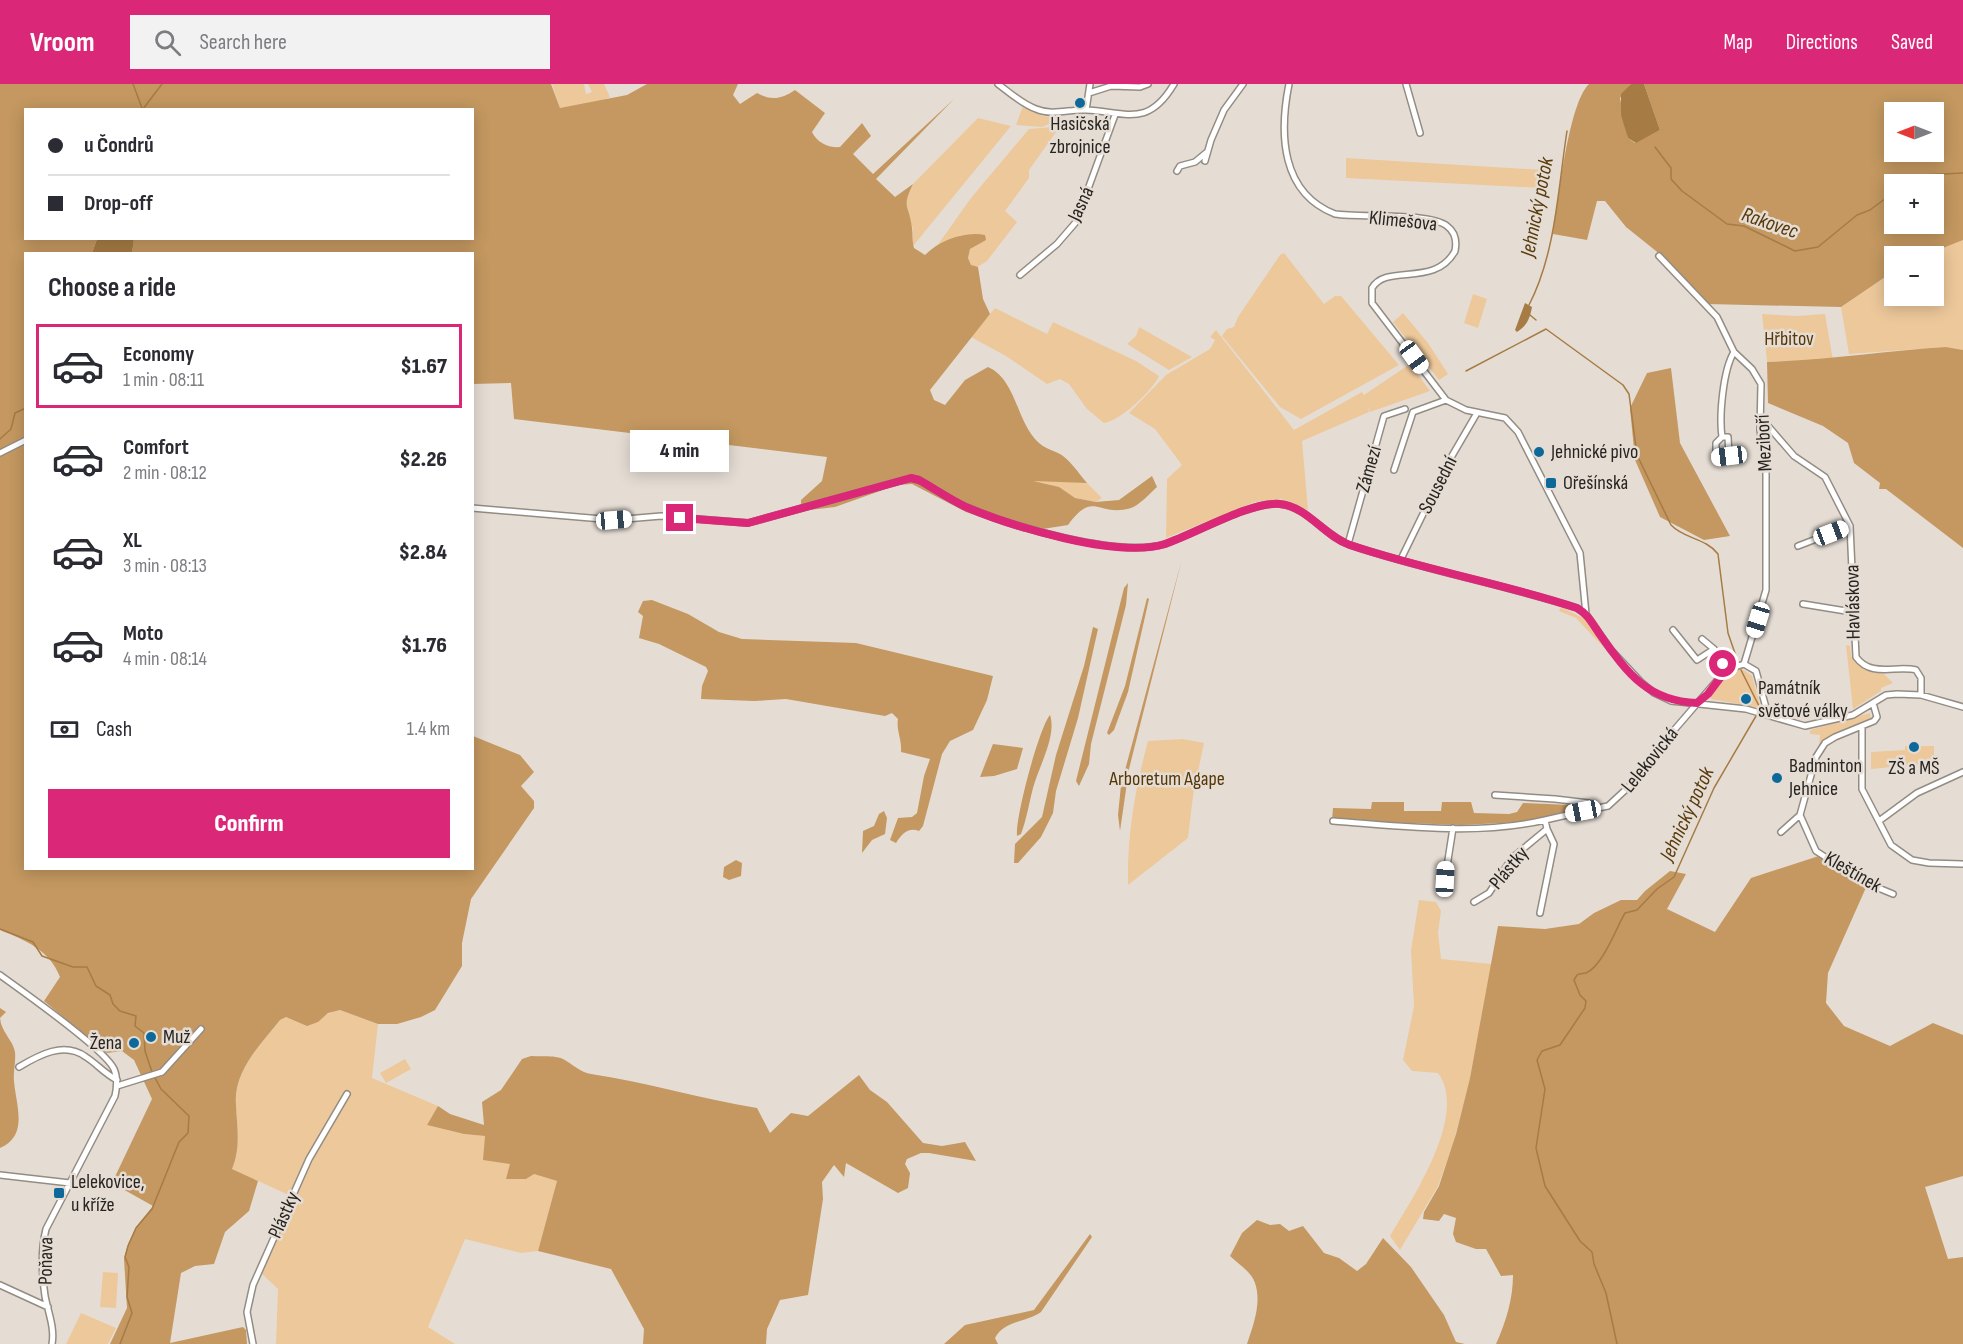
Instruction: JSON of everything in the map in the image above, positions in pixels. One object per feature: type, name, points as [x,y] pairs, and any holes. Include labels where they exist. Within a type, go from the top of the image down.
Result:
[{"type":"street","points":[[998,84],[1028,105],[1043,111],[1086,110],[1132,116],[1158,105],[1174,84]]},
{"type":"street","points":[[1086,110],[1090,84]]},
{"type":"street","points":[[1089,93],[1111,86],[1140,87],[1148,84]]},
{"type":"street","points":[[1205,161],[1224,110],[1243,84]]},
{"type":"street","name":"Klimešova","points":[[1289,84],[1284,116],[1285,145],[1295,182],[1308,197],[1323,209],[1335,214],[1431,220],[1440,222],[1453,232],[1455,251],[1444,264],[1425,274],[1381,279],[1374,284],[1370,293],[1372,303],[1446,400]]},
{"type":"street","points":[[1406,84],[1420,133]]},
{"type":"street","name":"Jasná","points":[[1020,275],[1057,244],[1076,222],[1115,115]]},
{"type":"street","points":[[1177,171],[1180,166],[1195,162],[1208,151]]},
{"type":"street","name":"Meziboří","points":[[1659,256],[1717,317],[1734,352],[1752,369],[1761,384],[1760,430],[1766,471],[1765,598],[1744,664]]},
{"type":"street","points":[[1722,437],[1721,415],[1729,365],[1734,352]]},
{"type":"street","points":[[1394,470],[1413,412],[1446,400],[1456,407],[1505,418],[1522,438],[1580,553],[1586,614]]},
{"type":"street","name":"Zámezí","points":[[1348,544],[1384,416],[1405,409]]},
{"type":"street","name":"Sousední","points":[[1401,559],[1437,484],[1477,413]]},
{"type":"street","name":"Havláskova","points":[[1762,419],[1794,456],[1825,477],[1850,526],[1854,650],[1859,662],[1877,670],[1916,670],[1921,678],[1922,695]]},
{"type":"street","points":[[0,453],[24,441]]},
{"type":"street","points":[[474,508],[614,520],[645,516],[748,523],[911,478],[919,480],[967,507],[1025,527],[1091,542],[1146,547],[1164,544],[1258,506],[1279,504],[1303,513],[1348,544],[1565,604],[1586,614],[1622,663],[1654,693],[1671,701],[1732,706],[1804,726],[1853,715],[1891,694],[1922,695],[1963,707]]},
{"type":"street","points":[[1798,546],[1850,526]]},
{"type":"street","points":[[1803,604],[1852,612]]},
{"type":"street","points":[[1673,630],[1697,660],[1714,649]]},
{"type":"street","points":[[1702,639],[1714,649],[1726,670],[1744,664],[1756,670],[1768,715]]},
{"type":"street","name":"Lelekovická","points":[[1545,820],[1613,803],[1640,777],[1669,736],[1697,703],[1708,694],[1726,670]]},
{"type":"street","points":[[1781,832],[1800,814],[1816,758],[1825,743],[1834,736],[1862,726],[1877,717],[1873,703]]},
{"type":"street","points":[[1862,726],[1862,789],[1892,845],[1903,855],[1923,862],[1949,861],[1962,864]]},
{"type":"street","points":[[1879,821],[1917,793],[1963,772]]},
{"type":"street","points":[[1495,795],[1556,798],[1589,803],[1598,808]]},
{"type":"street","name":"Kleštínek","points":[[1800,814],[1816,851],[1864,882],[1893,894]]},
{"type":"street","points":[[1540,913],[1554,844],[1545,820]]},
{"type":"street","name":"Plástky","points":[[1333,821],[1453,828],[1508,826],[1545,820]]},
{"type":"street","points":[[1445,879],[1453,828]]},
{"type":"street","name":"Plástky","points":[[1474,902],[1489,893],[1512,858],[1547,830]]},
{"type":"street","points":[[0,975],[106,1059],[113,1067],[117,1083]]},
{"type":"street","points":[[117,1083],[154,1076],[201,1029]]},
{"type":"street","points":[[19,1067],[41,1054],[69,1049],[84,1055],[117,1083]]},
{"type":"street","name":"Poňava","points":[[52,1344],[44,1239],[46,1229],[117,1083]]},
{"type":"street","name":"Plástky","points":[[253,1344],[247,1312],[252,1285],[309,1159],[347,1094]]},
{"type":"street","points":[[0,1175],[70,1182]]},
{"type":"street","points":[[0,1285],[48,1307]]},
{"type":"green space","points":[[552,84],[584,84],[586,94],[592,92],[588,84],[604,84],[610,97],[599,102],[560,108]]},
{"type":"green space","points":[[1023,106],[1043,116],[1056,117],[1054,122],[1042,127],[1016,125]]},
{"type":"green space","points":[[978,118],[1011,126],[913,246],[913,229],[905,204],[913,184]]},
{"type":"green space","points":[[1052,127],[1056,132],[1029,170],[1029,178],[1005,211],[1017,222],[987,261],[976,268],[971,265],[968,258],[970,249],[983,241],[985,235],[961,235],[937,246],[971,198],[1029,129]]},
{"type":"green space","points":[[1346,158],[1544,170],[1543,188],[1346,178]]},
{"type":"green space","points":[[1963,240],[1963,350],[1946,347],[1849,354],[1841,307],[1884,278],[1884,306],[1944,306],[1944,248]]},
{"type":"green space","points":[[1284,253],[1324,304],[1335,296],[1341,296],[1399,365],[1301,419],[1280,407],[1222,336],[1227,329],[1234,327],[1238,317],[1280,255]]},
{"type":"green space","points":[[1473,294],[1487,299],[1478,328],[1464,323]]},
{"type":"green space","points":[[995,308],[1047,334],[1053,322],[1136,361],[1159,376],[1135,404],[1118,417],[1104,423],[1087,409],[1069,384],[1060,379],[1047,384],[1006,356],[971,337]]},
{"type":"green space","points":[[1403,313],[1428,343],[1448,374],[1439,380],[1393,322]]},
{"type":"green space","name":"Hřbitov","points":[[1762,314],[1797,316],[1825,314],[1833,360],[1767,362]]},
{"type":"green space","points":[[1139,327],[1192,357],[1169,370],[1127,344],[1136,336]]},
{"type":"green space","points":[[1216,330],[1294,430],[1362,392],[1364,395],[1410,364],[1430,391],[1370,412],[1368,406],[1369,412],[1302,441],[1308,510],[1281,499],[1255,502],[1166,538],[1167,479],[1182,465],[1155,429],[1129,413],[1166,375],[1210,349],[1215,340],[1210,337]]},
{"type":"green space","points":[[1031,481],[1087,483],[1102,498],[1096,502],[1075,498]]},
{"type":"green space","points":[[1561,607],[1585,619],[1606,650],[1576,618],[1559,611]]},
{"type":"green space","points":[[1846,645],[1850,646],[1851,656],[1857,664],[1874,673],[1883,673],[1893,683],[1881,688],[1881,691],[1853,709]]},
{"type":"green space","points":[[1741,668],[1752,676],[1761,708],[1711,699],[1714,688],[1722,679]]},
{"type":"green space","points":[[1870,713],[1871,718],[1838,732],[1819,748],[1820,735],[1810,734],[1810,730]]},
{"type":"green space","name":"Arboretum Agape","points":[[1183,739],[1204,743],[1193,796],[1188,838],[1128,885],[1133,812],[1148,741]]},
{"type":"green space","points":[[1905,746],[1934,746],[1934,763],[1871,769],[1871,752],[1905,750]]},
{"type":"green space","points":[[1702,768],[1715,774],[1703,799],[1691,793]]},
{"type":"green space","points":[[1419,900],[1436,902],[1441,911],[1438,933],[1441,959],[1492,964],[1470,1078],[1453,1144],[1438,1186],[1400,1250],[1390,1236],[1434,1157],[1447,1111],[1446,1091],[1438,1073],[1412,1071],[1403,1060],[1414,1006],[1411,950]]},
{"type":"green space","points":[[340,1010],[378,1024],[372,1078],[438,1106],[427,1125],[464,1134],[485,1136],[511,1164],[506,1179],[534,1174],[557,1181],[538,1251],[521,1253],[465,1239],[428,1327],[455,1344],[276,1344],[278,1289],[260,1272],[293,1197],[232,1169],[238,1129],[236,1093],[249,1059],[280,1020],[286,1017],[311,1023]]},
{"type":"green space","points":[[405,1059],[411,1069],[386,1083],[380,1073]]},
{"type":"green space","points":[[103,1272],[118,1273],[116,1308],[100,1307]]},
{"type":"green space","points":[[81,1313],[116,1328],[108,1344],[66,1344]]},
{"type":"shaded area","points":[[0,84],[551,84],[560,108],[627,95],[647,84],[738,84],[733,95],[740,104],[757,93],[776,98],[795,90],[825,113],[812,132],[820,142],[828,146],[840,147],[862,123],[871,136],[853,154],[873,174],[954,99],[876,179],[895,197],[913,184],[907,206],[911,220],[913,245],[925,255],[938,245],[953,238],[969,234],[985,235],[986,240],[970,249],[968,258],[971,265],[978,267],[983,299],[990,314],[930,390],[934,400],[945,405],[965,380],[988,367],[1004,380],[1010,389],[1023,420],[1035,439],[1066,459],[1087,483],[1033,481],[1059,487],[1075,498],[1096,502],[1119,500],[1152,476],[1157,487],[1131,508],[1111,510],[1091,506],[1077,514],[1068,525],[1024,532],[966,512],[912,484],[897,485],[835,507],[801,511],[801,500],[822,481],[827,457],[514,419],[511,383],[474,384],[474,252],[132,252],[134,240],[474,240],[474,108],[24,108],[24,240],[97,240],[92,252],[24,252],[24,870],[474,870],[474,736],[520,755],[534,772],[521,786],[534,801],[534,808],[471,899],[462,943],[462,966],[435,1010],[397,1024],[378,1024],[340,1010],[328,1013],[318,1022],[307,1026],[286,1017],[280,1020],[264,1039],[243,1070],[236,1093],[238,1130],[232,1169],[258,1181],[249,1211],[225,1232],[214,1264],[195,1266],[181,1273],[170,1343],[243,1327],[246,1330],[247,1344],[110,1344],[127,1308],[124,1259],[128,1244],[136,1227],[153,1206],[112,1183],[152,1099],[134,1060],[122,1051],[107,1053],[44,1001],[60,977],[50,960],[36,947],[0,930]]},
{"type":"shaded area","points":[[1589,84],[1631,84],[1620,98],[1628,138],[1635,143],[1660,130],[1644,84],[1963,84],[1963,240],[1944,248],[1884,246],[1884,278],[1841,307],[1707,304],[1661,255],[1626,227],[1605,201],[1597,201],[1587,240],[1553,234],[1565,155],[1575,112]]},
{"type":"shaded area","points":[[1631,84],[1644,84],[1660,130],[1636,143],[1628,138],[1621,115],[1621,94]]},
{"type":"shaded area","points":[[97,240],[134,240],[132,252],[92,252]]},
{"type":"shaded area","points":[[1525,303],[1532,307],[1530,315],[1526,324],[1517,332],[1515,330]]},
{"type":"shaded area","points":[[1946,347],[1963,350],[1963,548],[1886,489],[1879,489],[1880,483],[1854,463],[1848,443],[1823,426],[1768,403],[1767,362]]},
{"type":"shaded area","points":[[1671,368],[1680,443],[1730,536],[1704,540],[1660,517],[1635,460],[1630,408],[1647,373]]},
{"type":"shaded area","points":[[1182,559],[1129,769],[1120,831],[1118,815],[1121,785]]},
{"type":"shaded area","points":[[1128,583],[1126,605],[1091,744],[1089,764],[1079,786],[1076,781],[1124,588]]},
{"type":"shaded area","points":[[1147,598],[1149,599],[1128,692],[1114,730],[1109,735],[1107,733],[1125,686]]},
{"type":"shaded area","points":[[652,600],[688,614],[719,632],[742,639],[856,643],[993,676],[987,700],[973,730],[950,741],[942,754],[923,826],[919,831],[906,832],[896,843],[890,840],[898,818],[912,817],[917,813],[924,776],[930,759],[901,752],[898,719],[892,713],[885,716],[786,699],[754,701],[701,699],[702,686],[708,671],[706,667],[659,644],[639,638],[643,616],[638,612],[643,601]]},
{"type":"shaded area","points":[[1093,627],[1098,629],[1078,718],[1056,791],[1053,813],[1041,837],[1018,863],[1014,863],[1015,844],[1042,817],[1056,755],[1084,666]]},
{"type":"shaded area","points":[[1050,715],[1052,723],[1049,742],[1033,788],[1021,834],[1017,836],[1017,826],[1029,774],[1040,737]]},
{"type":"shaded area","points":[[993,744],[1023,748],[1017,769],[994,776],[980,777]]},
{"type":"shaded area","points":[[1372,802],[1404,802],[1404,811],[1441,811],[1442,802],[1471,802],[1474,813],[1509,814],[1517,812],[1523,803],[1571,805],[1573,802],[1590,806],[1522,822],[1461,825],[1332,820],[1333,808],[1371,809]]},
{"type":"shaded area","points":[[884,811],[887,818],[885,834],[872,840],[862,853],[863,831],[874,826],[879,814]]},
{"type":"shaded area","points":[[1825,854],[1868,883],[1828,973],[1826,1003],[1844,1026],[1890,1046],[1933,1023],[1963,1035],[1963,1176],[1925,1187],[1948,1259],[1963,1257],[1963,1344],[1496,1344],[1508,1310],[1513,1275],[1501,1276],[1486,1249],[1476,1249],[1456,1242],[1453,1234],[1456,1218],[1444,1214],[1439,1221],[1423,1219],[1424,1212],[1439,1186],[1456,1134],[1470,1078],[1498,926],[1545,929],[1579,924],[1594,913],[1621,900],[1637,900],[1670,871],[1686,874],[1667,909],[1715,932],[1751,878]]},
{"type":"shaded area","points":[[736,860],[742,863],[741,876],[729,880],[723,877],[724,867]]},
{"type":"shaded area","points":[[0,1008],[6,1012],[0,1018]]},
{"type":"shaded area","points":[[0,1018],[2,1028],[15,1052],[14,1078],[19,1119],[15,1136],[0,1148]]},
{"type":"shaded area","points":[[531,1056],[559,1058],[588,1073],[757,1108],[770,1133],[791,1113],[808,1116],[859,1075],[870,1090],[887,1102],[923,1143],[942,1146],[965,1142],[976,1161],[921,1153],[907,1159],[905,1164],[910,1173],[908,1188],[898,1193],[846,1163],[844,1177],[834,1165],[822,1182],[823,1199],[808,1295],[780,1300],[767,1329],[766,1344],[643,1344],[644,1329],[611,1269],[538,1251],[557,1181],[534,1174],[526,1179],[506,1179],[510,1164],[483,1160],[485,1136],[464,1134],[427,1125],[438,1106],[450,1114],[484,1125],[482,1102],[501,1090],[522,1059]]},
{"type":"shaded area","points":[[1257,1220],[1270,1225],[1280,1224],[1289,1231],[1303,1226],[1324,1253],[1339,1258],[1357,1271],[1366,1264],[1383,1238],[1411,1267],[1444,1315],[1456,1342],[1465,1344],[1247,1344],[1256,1314],[1257,1291],[1251,1275],[1230,1256],[1242,1233]]},
{"type":"shaded area","points":[[1090,1234],[1092,1237],[1041,1312],[1004,1328],[995,1338],[998,1344],[944,1344],[965,1325],[1034,1310]]},
{"type":"waterway","points":[[133,84],[142,108]]},
{"type":"waterway","points":[[144,108],[162,84]]},
{"type":"waterway","name":"Jehnický potok","points":[[1529,305],[1538,285],[1551,242],[1567,131]]},
{"type":"waterway","name":"Rakovec","points":[[1655,147],[1671,168],[1671,179],[1682,191],[1727,224],[1744,226],[1795,251],[1818,247],[1857,215],[1870,210],[1884,200]]},
{"type":"waterway","name":"Rakovec","points":[[1942,174],[1963,173]]},
{"type":"waterway","name":"Jehnický potok","points":[[1530,315],[1536,320]]},
{"type":"waterway","name":"Jehnický potok","points":[[1466,371],[1546,329],[1623,385],[1629,394],[1637,455],[1671,525],[1676,530],[1707,545],[1718,554],[1728,633],[1738,662]]},
{"type":"waterway","points":[[0,439],[11,429],[15,413],[24,409]]},
{"type":"waterway","name":"Jehnický potok","points":[[1741,670],[1759,706]]},
{"type":"waterway","name":"Jehnický potok","points":[[1617,1344],[1606,1293],[1594,1264],[1592,1252],[1580,1241],[1545,1186],[1536,1148],[1545,1089],[1537,1060],[1542,1051],[1560,1045],[1585,1008],[1586,1001],[1580,995],[1574,980],[1577,975],[1586,973],[1598,962],[1625,913],[1637,910],[1657,889],[1674,877],[1714,788],[1756,716]]},
{"type":"waterway","points":[[0,929],[33,942],[42,956],[73,967],[87,967],[96,986],[110,995],[113,1004],[120,1011],[136,1016],[135,1026],[144,1033],[145,1051],[152,1072]]},
{"type":"waterway","points":[[120,1344],[132,1313],[127,1297],[129,1267],[125,1257],[128,1246],[136,1228],[152,1209],[179,1142],[188,1133],[189,1116],[161,1089],[154,1076]]},
{"type":"place","name":"Hasičská zbrojnice","points":[[1080,103]]},
{"type":"place","name":"Jehnické pivo","points":[[1539,452]]},
{"type":"place","name":"Ořešínská","points":[[1551,483]]},
{"type":"place","name":"Památník světové války","points":[[1746,699]]},
{"type":"place","name":"ZŠ a MŠ","points":[[1914,747]]},
{"type":"place","name":"Badminton Jehnice","points":[[1777,778]]},
{"type":"place","name":"Muž","points":[[151,1037]]},
{"type":"place","name":"Žena","points":[[134,1043]]},
{"type":"place","name":"Lelekovice, u kříže","points":[[59,1193]]},
{"type":"route","points":[[680,518],[748,523],[852,497],[900,479],[911,478],[919,480],[967,507],[1025,527],[1091,542],[1146,547],[1164,544],[1252,508],[1279,504],[1303,513],[1348,544],[1577,608],[1586,614],[1622,663],[1662,698],[1676,702],[1697,703],[1708,694],[1726,670],[1723,664]]}]
